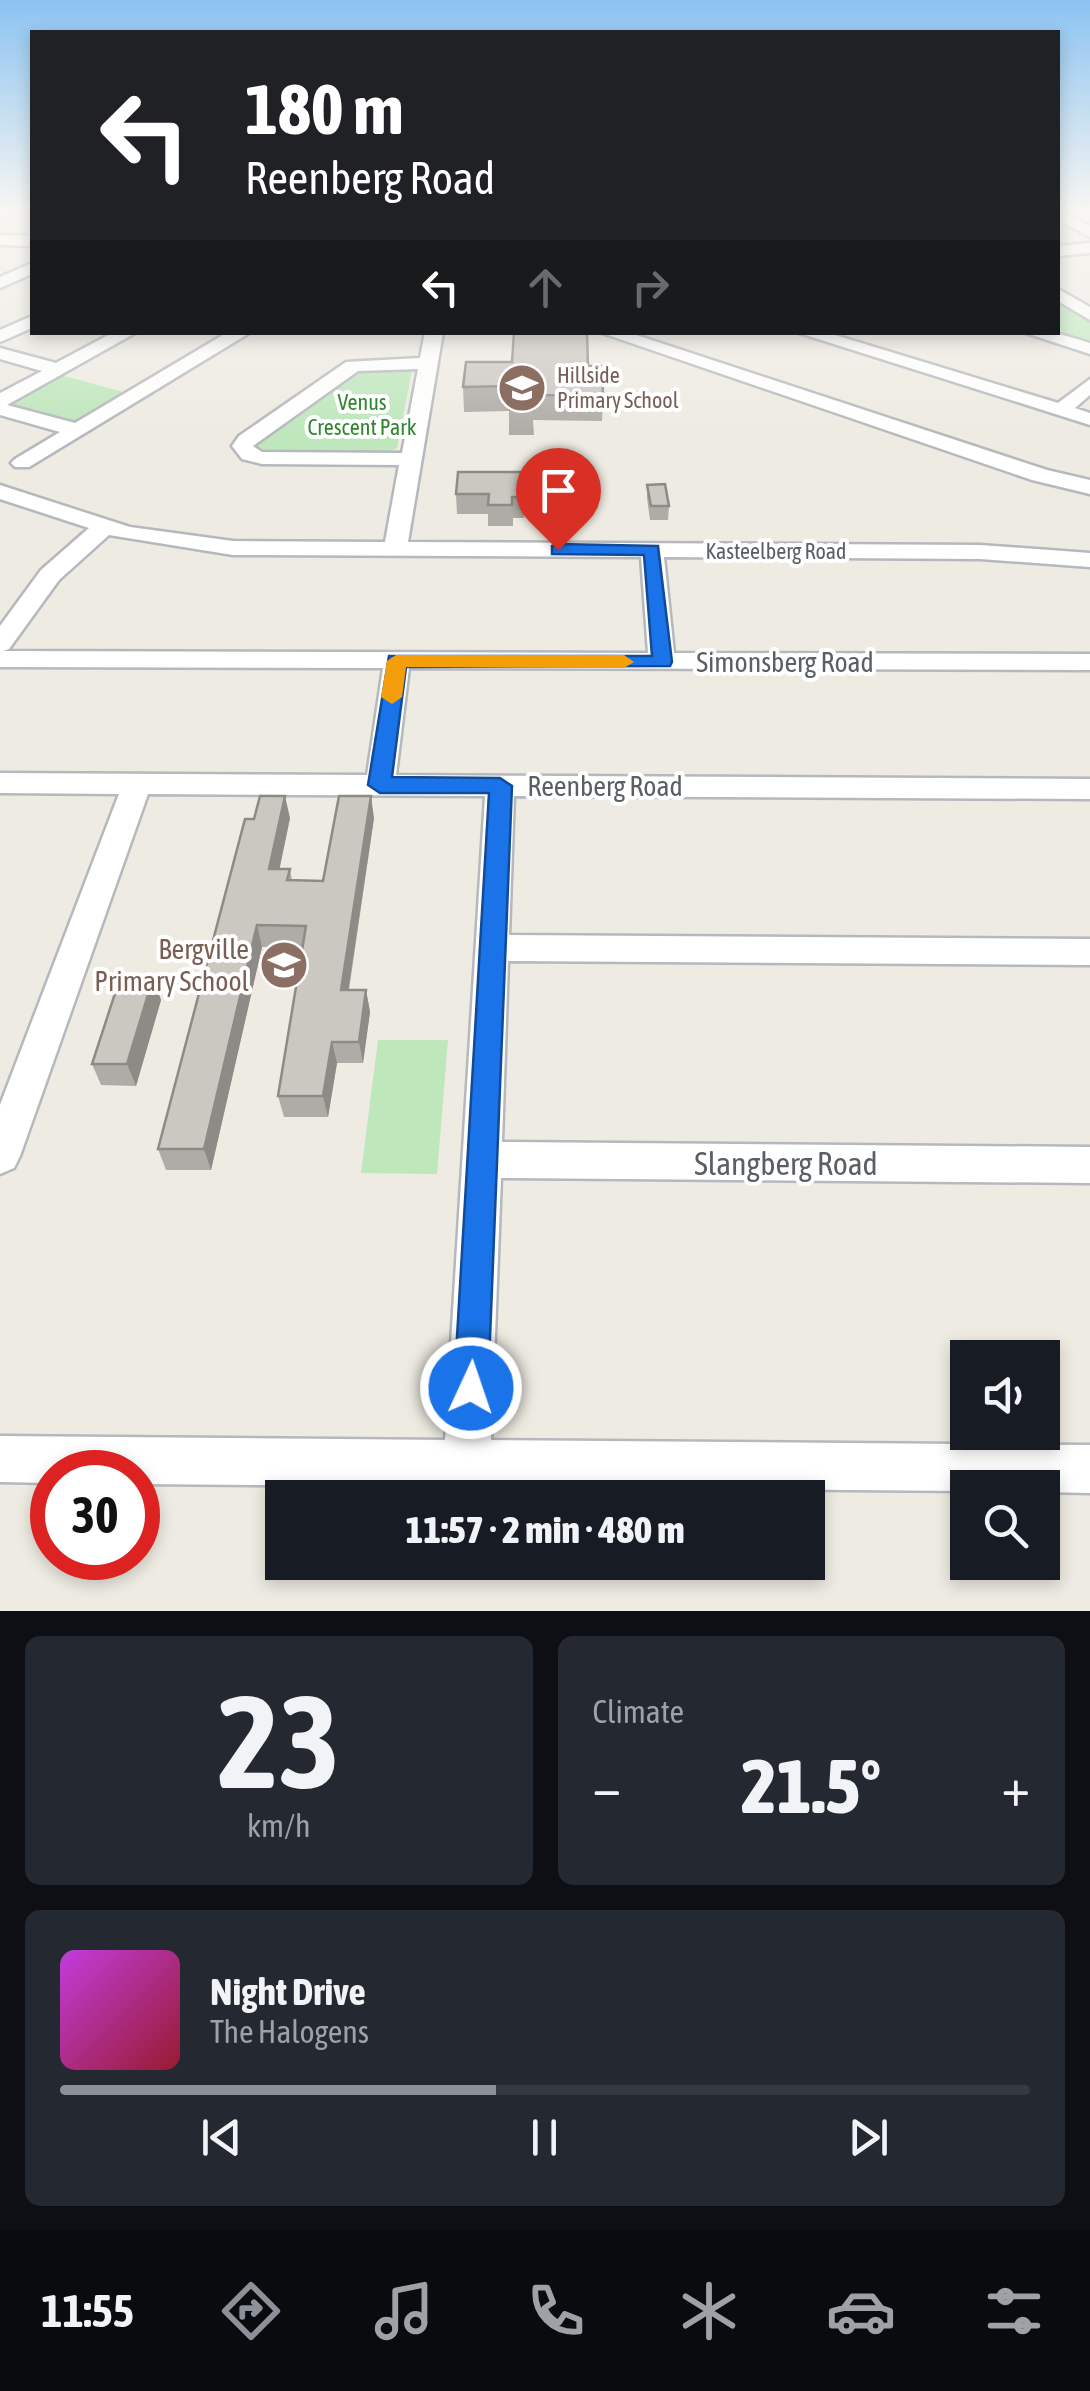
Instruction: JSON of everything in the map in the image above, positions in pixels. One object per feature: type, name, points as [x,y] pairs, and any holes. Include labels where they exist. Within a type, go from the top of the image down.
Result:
[{"type":"street","points":[[1060,295],[1090,315]]},
{"type":"street","points":[[0,337],[30,322]]},
{"type":"street","points":[[0,402],[123,335]]},
{"type":"street","points":[[22,462],[237,335]]},
{"type":"street","points":[[395,549],[433,335]]},
{"type":"street","points":[[617,335],[1040,476],[1090,488]]},
{"type":"street","points":[[815,335],[1090,419]]},
{"type":"street","points":[[1043,335],[1090,348]]},
{"type":"street","points":[[0,353],[59,370]]},
{"type":"street","points":[[412,459],[262,458],[249,455],[242,446],[354,366],[428,363]]},
{"type":"street","points":[[1061,410],[1090,385]]},
{"type":"street","points":[[0,409],[78,430]]},
{"type":"street","name":"Kasteelberg Road","points":[[0,492],[104,526],[205,546],[980,552],[1090,560]]},
{"type":"street","points":[[0,644],[50,574],[104,526]]},
{"type":"street","points":[[652,550],[662,662]]},
{"type":"street","name":"Simonsberg Road","points":[[0,658],[1090,662]]},
{"type":"street","points":[[380,785],[396,661]]},
{"type":"street","name":"Reenberg Road","points":[[0,783],[1090,789]]},
{"type":"street","points":[[0,1156],[137,784]]},
{"type":"street","points":[[467,1464],[500,786]]},
{"type":"street","points":[[492,948],[1090,952]]},
{"type":"street","name":"Slangberg Road","points":[[482,1160],[1090,1165]]},
{"type":"street","points":[[0,1459],[1090,1470]]},
{"type":"green space","points":[[1060,299],[1090,319],[1090,346],[1048,335],[1060,335]]},
{"type":"green space","name":"Venus Crescent Park","points":[[357,368],[412,371],[397,448],[379,456],[264,455],[250,443]]},
{"type":"green space","points":[[57,374],[131,394],[75,424],[6,404]]},
{"type":"green space","points":[[378,1040],[448,1040],[437,1174],[361,1173]]},
{"type":"building","points":[[514,335],[587,335],[588,366],[602,366],[603,396],[531,395],[533,410],[509,409],[511,386],[463,387],[466,362],[512,362]]},
{"type":"building","points":[[458,472],[524,472],[524,497],[512,497],[512,505],[488,505],[489,494],[456,494]]},
{"type":"building","points":[[665,484],[669,506],[651,506],[647,485]]},
{"type":"building","points":[[260,796],[285,796],[269,869],[290,869],[287,880],[323,881],[339,796],[371,796],[341,990],[366,990],[359,1042],[332,1042],[323,1096],[278,1096],[306,926],[257,925],[204,1149],[158,1149],[245,819],[254,819]]},
{"type":"building","points":[[120,978],[153,978],[127,1064],[92,1064]]},
{"type":"slow traffic","points":[[392,697],[396,661],[624,662]]},
{"type":"place","name":"Hillside Primary School","points":[[522,388]]},
{"type":"place","name":"Bergville Primary School","points":[[284,965]]},
{"type":"route","points":[[471,1388],[500,786],[380,785],[396,661],[662,662],[652,550],[558,550]]}]
